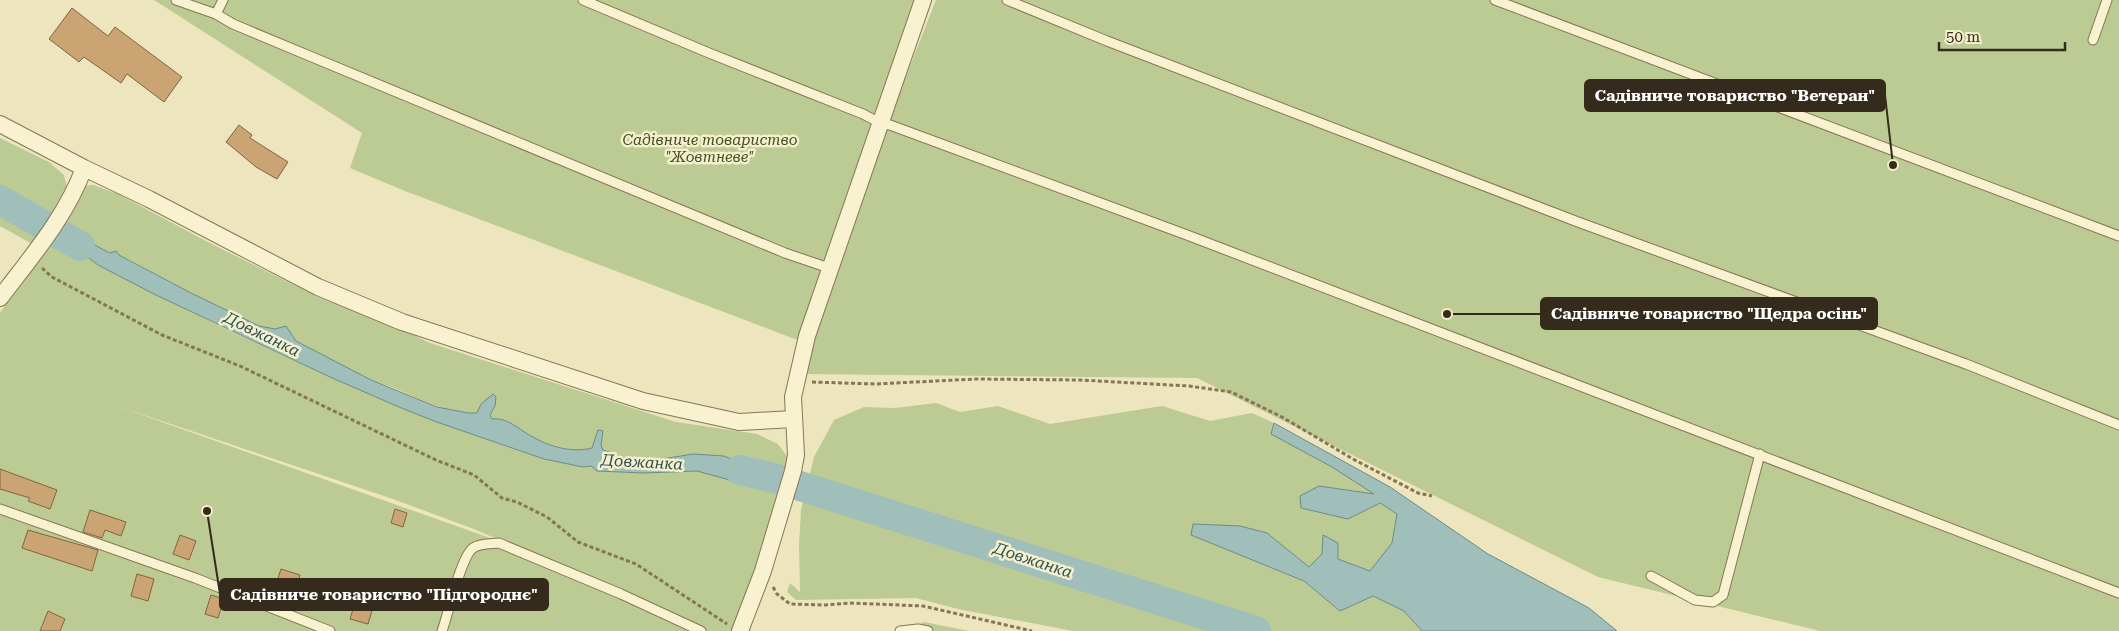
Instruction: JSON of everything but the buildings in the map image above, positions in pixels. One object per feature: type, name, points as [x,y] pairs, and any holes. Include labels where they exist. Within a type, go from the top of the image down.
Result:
[{"type":"street","points":[[735,628],[763,571],[793,472],[796,455],[793,397],[807,336],[923,0]]},
{"type":"street","points":[[0,124],[318,287],[402,322],[643,401],[739,422],[794,419]]},
{"type":"street","points":[[0,298],[60,217],[78,186],[84,168]]},
{"type":"lane","points":[[176,0],[216,14],[260,36],[579,169],[785,253],[829,268]]},
{"type":"lane","points":[[216,14],[223,0]]},
{"type":"lane","points":[[583,0],[843,108],[864,114],[880,123],[1073,191],[2119,593]]},
{"type":"lane","points":[[1007,0],[1107,41],[1578,222],[1966,364],[2119,425]]},
{"type":"lane","points":[[1495,0],[2119,236]]},
{"type":"lane","points":[[2093,40],[2107,0]]},
{"type":"lane","points":[[1651,576],[1695,600],[1713,602],[1723,595],[1760,454]]},
{"type":"lane","points":[[0,508],[195,578],[330,631]]},
{"type":"lane","points":[[442,631],[460,572],[472,548],[482,544],[499,543],[621,594],[701,631]]},
{"type":"lane","points":[[900,631],[918,628],[928,631]]},
{"type":"path","points":[[30,258],[52,278],[162,336],[240,366],[436,460],[474,475],[502,498],[517,502],[547,517],[578,542],[636,564],[735,628]]},
{"type":"path","points":[[797,380],[824,384],[867,384],[976,379],[1080,380],[1189,386],[1231,392],[1282,417],[1353,459],[1418,493],[1432,496]]},
{"type":"path","points":[[763,571],[777,594],[790,604],[825,605],[850,603],[923,606],[1032,631]]},
{"type":"green space","name":"Садівниче товариство \"Жовтневе\"","points":[[154,0],[919,0],[800,341],[405,191],[350,168],[362,133]]},
{"type":"green space","points":[[936,0],[2119,0],[2119,631],[1820,631],[1598,577],[1197,378],[803,374],[818,300]]},
{"type":"green space","points":[[0,138],[49,162],[64,175],[67,188],[62,205],[34,245],[0,226]]},
{"type":"green space","points":[[93,185],[118,194],[206,241],[320,298],[377,318],[430,343],[676,422],[757,434],[778,444],[787,456],[785,469],[778,479],[776,474],[724,456],[693,454],[650,461],[621,458],[615,454],[603,451],[600,445],[603,432],[598,430],[592,448],[580,451],[556,447],[533,438],[509,422],[492,419],[490,415],[495,406],[482,404],[478,413],[457,412],[438,407],[373,381],[275,329],[259,326],[191,293],[128,259],[104,250],[60,225],[83,186]]},
{"type":"green space","points":[[57,234],[98,265],[222,327],[330,377],[434,421],[544,459],[583,467],[591,466],[597,471],[644,473],[697,471],[729,479],[777,485],[786,494],[741,627],[752,631],[0,631],[0,313],[43,248]],"holes":[[[114,405],[390,498],[474,529],[513,546]]]},
{"type":"green space","points":[[936,403],[960,412],[998,406],[1050,424],[1162,406],[1210,421],[1252,413],[1274,423],[1271,434],[1332,467],[1376,494],[1348,519],[1379,503],[1397,514],[1392,543],[1370,571],[1338,559],[1324,535],[1322,554],[1309,567],[1267,533],[1191,535],[1304,581],[1340,611],[1372,596],[1404,611],[1422,631],[1073,631],[958,609],[916,598],[796,600],[787,592],[790,583],[800,592],[799,545],[801,510],[814,457],[834,420],[864,407],[895,408]]},
{"type":"green space","points":[[924,622],[969,631],[904,631]]},
{"type":"water","points":[[62,227],[110,253],[116,251],[119,255],[191,293],[259,326],[275,329],[286,326],[296,341],[371,380],[437,407],[477,413],[481,404],[493,394],[496,397],[495,406],[490,415],[492,419],[508,422],[540,441],[554,446],[577,450],[592,448],[598,430],[603,431],[601,445],[603,450],[621,458],[650,461],[693,454],[724,456],[749,466],[781,475],[777,485],[770,485],[763,489],[697,471],[644,473],[597,471],[591,466],[583,467],[544,459],[399,407],[330,377],[154,294],[98,265],[57,234]]},
{"type":"water","points":[[1274,423],[1390,487],[1488,554],[1589,608],[1617,631],[1422,631],[1404,611],[1373,596],[1340,611],[1304,581],[1191,535],[1193,524],[1240,526],[1267,533],[1309,567],[1322,554],[1323,535],[1338,543],[1338,559],[1370,571],[1392,543],[1397,514],[1380,503],[1348,519],[1301,508],[1300,496],[1319,486],[1374,494],[1332,467],[1271,434]]},
{"type":"waterway","name":"Довжанка","points":[[0,200],[80,246]]},
{"type":"waterway","name":"Довжанка","points":[[740,470],[778,479],[1256,631]]},
{"type":"place","name":"Садівниче товариство \"Ветеран\"","points":[[1893,165]]},
{"type":"place","name":"Садівниче товариство \"Щедра осінь\"","points":[[1447,314]]},
{"type":"place","name":"Садівниче товариство \"Підгороднє\"","points":[[207,511]]}]
